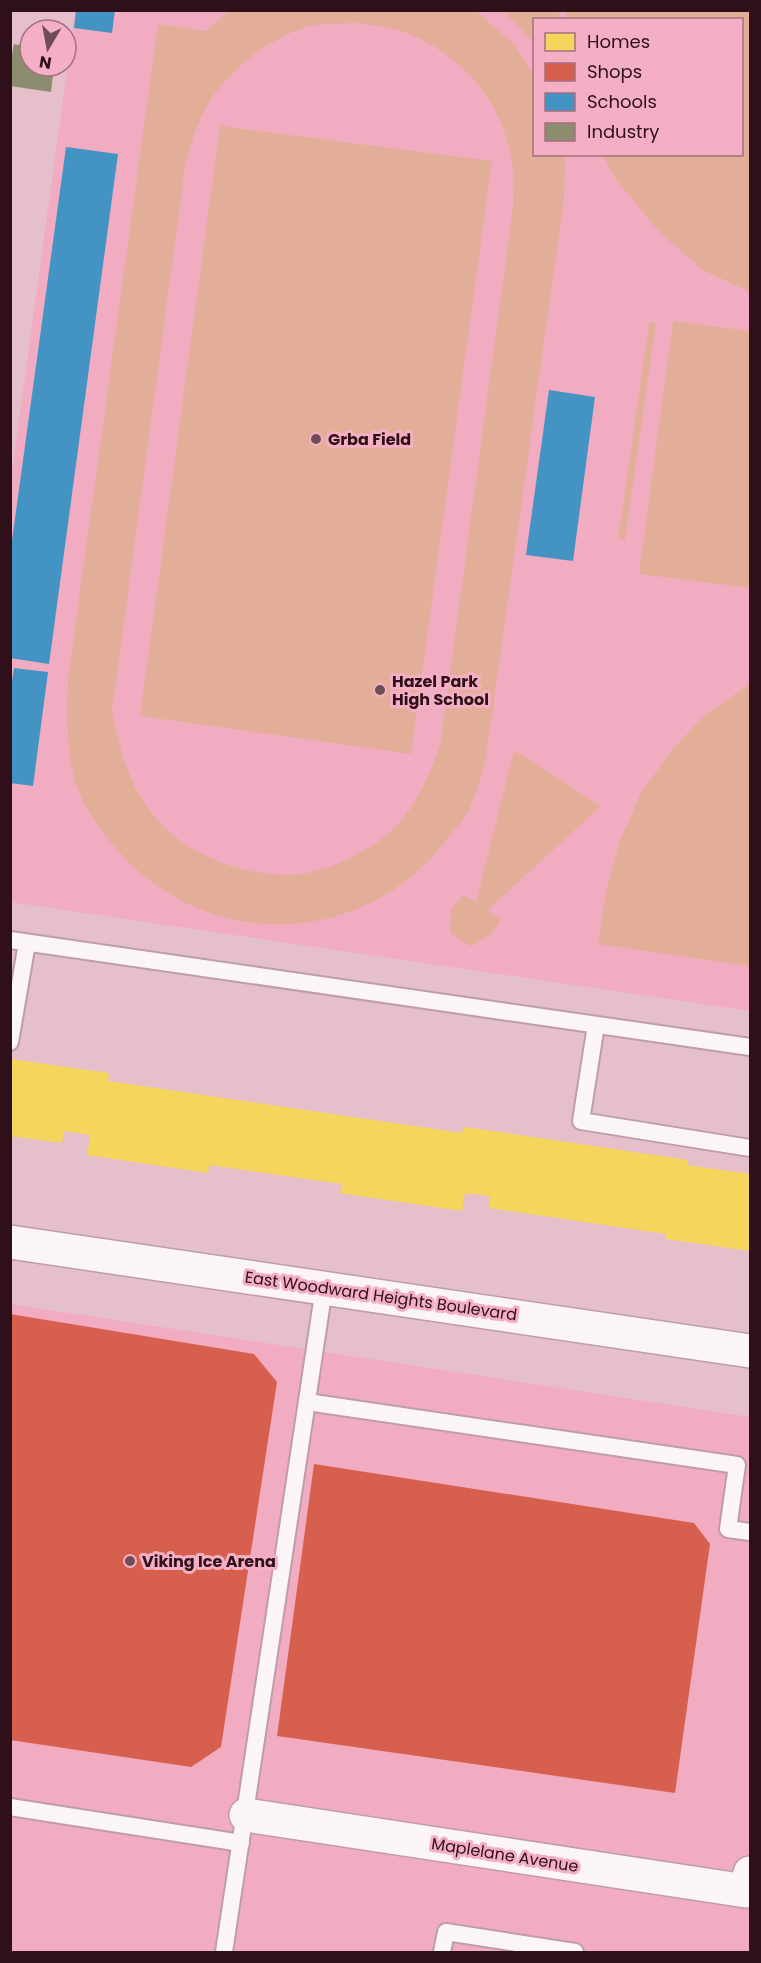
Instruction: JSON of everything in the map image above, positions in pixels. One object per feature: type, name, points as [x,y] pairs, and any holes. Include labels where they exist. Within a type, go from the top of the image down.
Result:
[{"type":"street","name":"East Woodward Heights Boulevard","points":[[10,1242],[750,1351]]},
{"type":"street","name":"Maplelane Avenue","points":[[244,1829],[746,1892],[750,1874]]},
{"type":"lane","points":[[10,1042],[19,942],[750,1047]]},
{"type":"lane","points":[[596,1025],[581,1122],[750,1148]]},
{"type":"lane","points":[[224,1953],[324,1288]]},
{"type":"lane","points":[[307,1402],[737,1465],[728,1529],[750,1532]]},
{"type":"lane","points":[[10,1808],[244,1829]]},
{"type":"lane","points":[[442,1953],[446,1932],[575,1953]]},
{"type":"shaded area","name":"Hazel Park High School","points":[[75,11],[750,11],[750,1011],[10,902],[11,479],[66,78],[78,78],[78,18],[74,18]]},
{"type":"shaded area","points":[[229,11],[476,11],[516,46],[533,76],[533,156],[564,156],[565,158],[564,199],[486,758],[474,798],[462,821],[447,839],[416,872],[381,898],[341,915],[300,923],[257,923],[215,915],[175,897],[138,871],[100,829],[84,804],[74,778],[68,741],[68,679],[158,24],[206,31]],"holes":[[[356,23],[385,27],[423,40],[462,67],[478,84],[502,124],[513,170],[513,207],[440,746],[413,804],[400,822],[377,842],[346,860],[314,872],[267,874],[234,867],[203,855],[175,837],[163,826],[152,814],[135,787],[119,743],[112,712],[186,161],[200,119],[207,106],[227,79],[254,55],[284,36],[315,25]]]},
{"type":"shaded area","points":[[503,11],[559,11],[560,18],[533,18],[533,42]]},
{"type":"shaded area","points":[[565,11],[750,11],[750,292],[703,270],[660,233],[615,178],[604,156],[743,156],[743,18],[566,18]]},
{"type":"shaded area","name":"Grba Field","points":[[220,126],[492,161],[411,754],[140,716]]},
{"type":"shaded area","points":[[673,321],[750,331],[750,588],[639,574]]},
{"type":"shaded area","points":[[649,322],[656,323],[625,540],[618,539]]},
{"type":"shaded area","points":[[750,684],[750,966],[598,944],[606,891],[619,843],[640,795],[670,752],[705,715]]},
{"type":"shaded area","points":[[514,750],[601,806],[488,910],[501,920],[491,935],[470,946],[450,933],[451,910],[463,895],[476,902]]},
{"type":"shaded area","points":[[10,1304],[750,1417],[750,1952],[11,1952]]},
{"type":"building: Homes","points":[[10,1059],[109,1073],[108,1081],[462,1133],[463,1127],[500,1132],[688,1160],[687,1165],[750,1174],[750,1251],[666,1239],[666,1234],[489,1208],[490,1196],[465,1193],[462,1211],[340,1193],[342,1184],[209,1165],[208,1173],[87,1155],[90,1135],[64,1131],[62,1143],[10,1136]]},
{"type":"building: Shops","name":"Viking Ice Arena","points":[[10,1314],[254,1354],[277,1382],[221,1747],[191,1767],[10,1740]]},
{"type":"building: Shops","points":[[314,1464],[694,1523],[710,1544],[675,1793],[277,1736]]},
{"type":"building: Schools","points":[[76,10],[115,10],[112,33],[78,29],[78,18],[75,18]]},
{"type":"building: Schools","points":[[66,147],[118,154],[49,664],[10,658],[10,555]]},
{"type":"building: Schools","points":[[549,390],[595,397],[573,561],[526,555]]},
{"type":"building: Schools","points":[[14,668],[48,672],[33,786],[10,783],[10,694]]},
{"type":"building: Industry","points":[[14,44],[18,45],[18,78],[53,78],[51,92],[10,86],[10,66]]},
{"type":"place","name":"Grba Field","points":[[316,439]]},
{"type":"place","name":"Hazel Park High School","points":[[380,690]]},
{"type":"place","name":"Viking Ice Arena","points":[[130,1561]]}]
